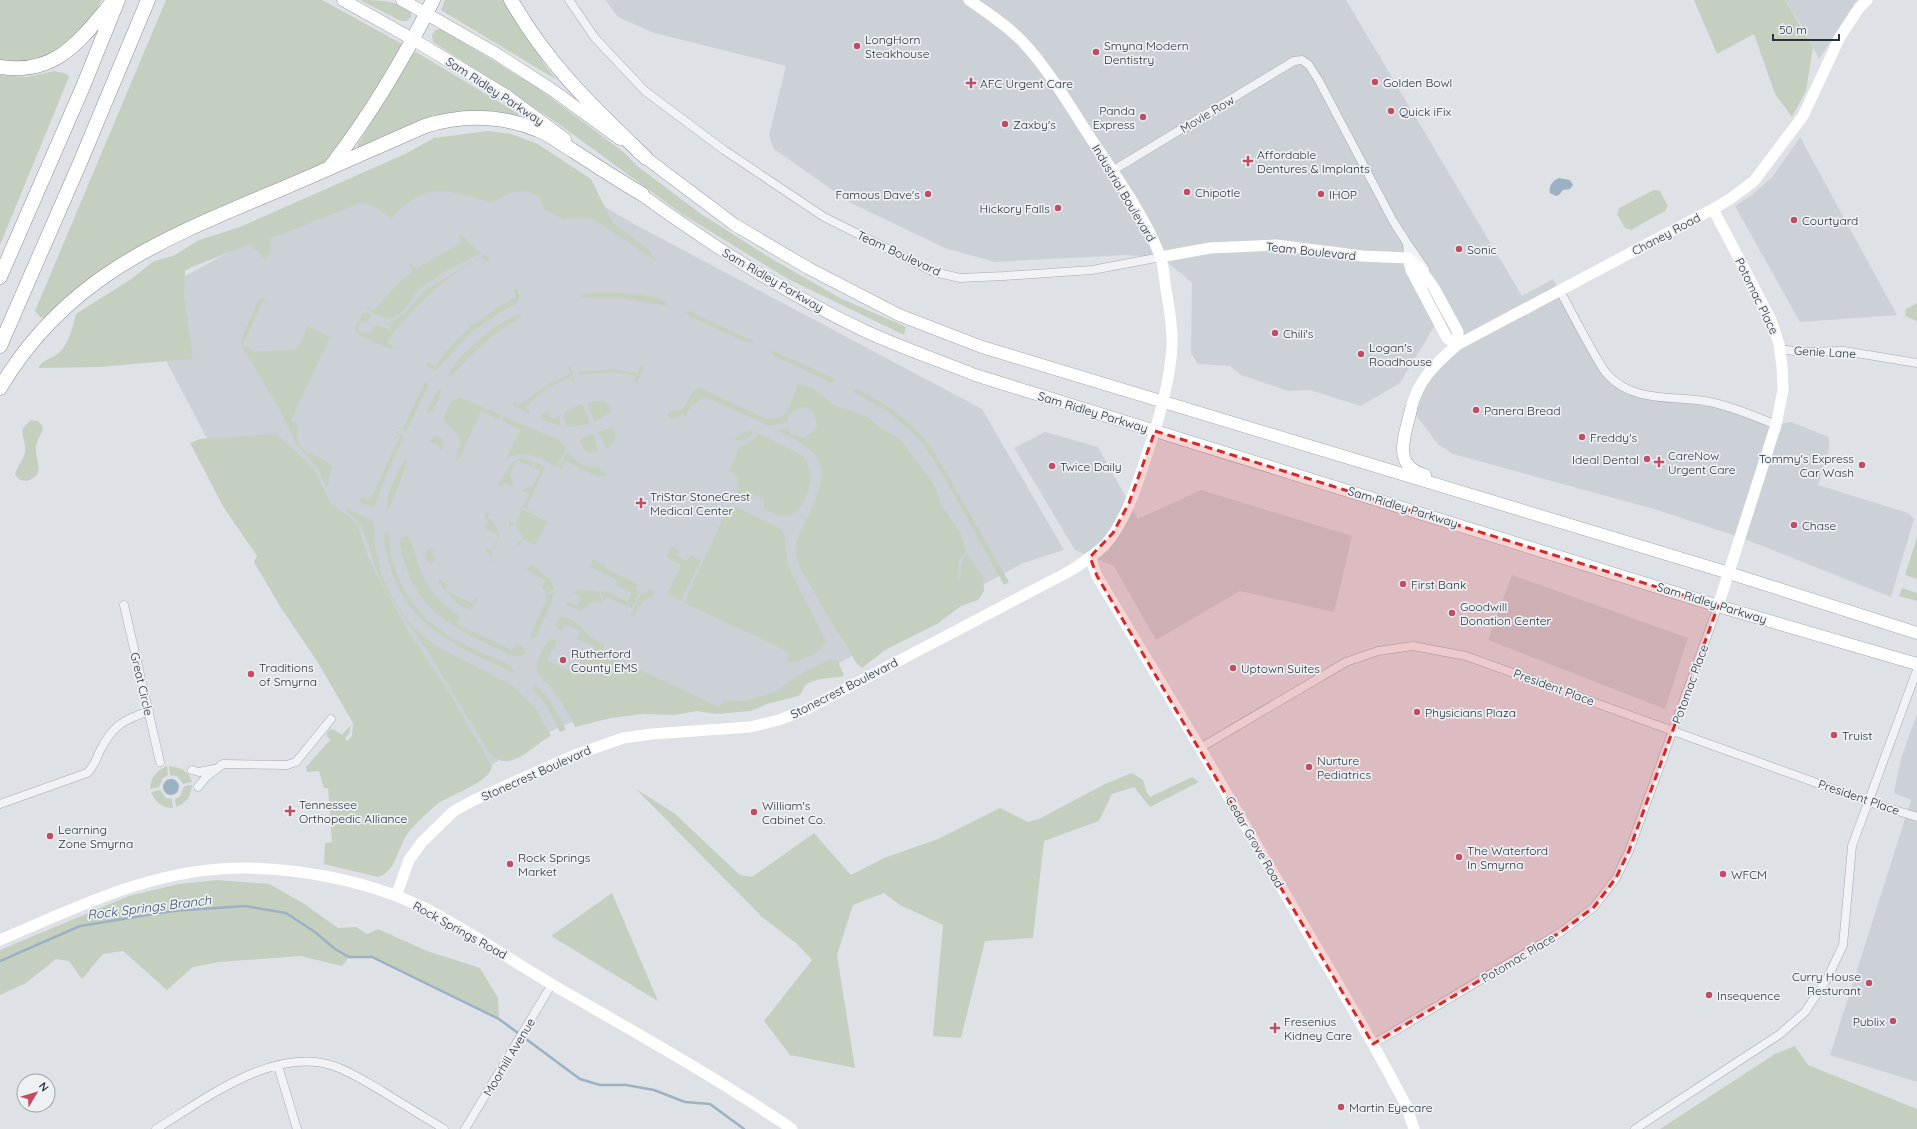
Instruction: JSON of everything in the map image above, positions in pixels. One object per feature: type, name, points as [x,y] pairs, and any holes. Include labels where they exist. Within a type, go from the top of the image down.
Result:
[{"type":"highway","points":[[0,67],[32,68],[43,66],[62,55],[86,34],[114,0]]},
{"type":"highway","points":[[0,277],[82,89],[118,0]]},
{"type":"highway","points":[[0,346],[80,165],[148,0]]},
{"type":"highway","points":[[330,168],[345,148],[414,40],[433,0]]},
{"type":"highway","points":[[511,0],[541,48],[583,98],[646,158]]},
{"type":"highway","points":[[0,388],[14,364],[50,322],[93,283],[120,264],[150,247],[212,218],[425,126],[445,120],[467,117],[490,118],[516,122],[540,130],[642,194]]},
{"type":"main road","name":"Sam Ridley Parkway","points":[[342,0],[414,40],[507,96],[703,238],[787,291],[863,330],[976,376],[1718,606],[1917,664]]},
{"type":"main road","points":[[402,0],[495,53],[547,86],[735,225],[808,268],[899,315],[982,347],[1162,403],[1729,573],[1917,633]]},
{"type":"main road","points":[[1411,409],[1403,454],[1404,462],[1409,468],[1414,472],[1492,496],[1539,516]]},
{"type":"street","name":"Team Boulevard","points":[[569,0],[595,38],[645,91],[718,145],[824,217],[934,272],[960,278],[1092,270],[1210,248],[1276,245],[1362,256],[1408,258]]},
{"type":"street","name":"Industrial Boulevard","points":[[969,0],[996,18],[1037,58],[1060,90],[1112,171],[1145,224],[1161,257],[1169,305],[1172,345],[1162,403],[1155,431]]},
{"type":"street","name":"Chaney Road","points":[[1411,409],[1415,394],[1432,367],[1456,345],[1713,209],[1730,199],[1754,181],[1803,116],[1840,37],[1859,8],[1867,0]]},
{"type":"street","name":"Movie Row","points":[[1112,171],[1294,61],[1302,60],[1309,65],[1319,81],[1393,221],[1407,243]]},
{"type":"street","name":"Potomac Place","points":[[1372,1044],[1561,932],[1594,907],[1616,878],[1629,851],[1674,731],[1718,606],[1776,425],[1783,390],[1780,349],[1771,320],[1713,209]]},
{"type":"street","points":[[1407,243],[1422,264],[1458,332],[1456,345],[1447,338],[1411,270],[1408,258],[1407,243]]},
{"type":"street","points":[[1408,258],[1419,267],[1434,288]]},
{"type":"street","points":[[1560,291],[1605,372],[1625,389],[1635,394],[1711,402],[1758,417],[1776,425]]},
{"type":"street","points":[[1433,313],[1444,307]]},
{"type":"street","name":"Genie Lane","points":[[1780,349],[1801,352],[1844,351],[1917,363]]},
{"type":"street","name":"Stonecrest Boulevard","points":[[396,896],[409,860],[422,842],[454,811],[474,800],[575,755],[623,738],[652,734],[750,727],[793,714],[813,706],[1059,577],[1090,557],[1104,545],[1113,533],[1129,503],[1155,431]]},
{"type":"street","name":"Cedar Grove Road","points":[[1090,557],[1097,576],[1200,748],[1372,1044],[1406,1105],[1414,1129]]},
{"type":"street","name":"Great Circle","points":[[124,606],[160,762]]},
{"type":"street","name":"President Place","points":[[1200,748],[1346,662],[1378,651],[1413,646],[1468,656],[1869,802],[1917,818]]},
{"type":"street","points":[[1636,1129],[1780,1034],[1805,1012],[1828,977],[1843,945],[1852,846],[1917,670]]},
{"type":"street","points":[[0,804],[87,772],[95,764],[104,744],[114,728],[129,718],[149,711]]},
{"type":"street","points":[[198,787],[215,769],[223,764],[287,766],[296,762],[331,719]]},
{"type":"street","points":[[192,770],[199,772],[215,769]]},
{"type":"street","name":"Rock Springs Road","points":[[0,938],[135,886],[176,875],[219,869],[259,868],[308,873],[337,878],[396,896],[435,913],[552,984],[691,1064],[792,1129]]},
{"type":"street","name":"Moorhill Avenue","points":[[465,1129],[552,984]]},
{"type":"street","points":[[156,1129],[238,1080],[256,1072],[295,1062],[313,1062],[333,1065],[352,1073],[444,1129]]},
{"type":"street","points":[[278,1066],[297,1129]]},
{"type":"highlighted area","points":[[1155,431],[1718,606],[1629,851],[1616,878],[1594,907],[1561,932],[1373,1044],[1097,576],[1090,557],[1113,533],[1129,503]]},
{"type":"shaded area","points":[[605,0],[1346,0],[1522,296],[1553,279],[1605,372],[1625,389],[1711,403],[1776,425],[1791,422],[1829,437],[1829,450],[1818,485],[1908,513],[1914,519],[1891,597],[1742,538],[1654,509],[1453,454],[1438,444],[1411,409],[1415,394],[1456,345],[1437,322],[1400,383],[1361,406],[1310,390],[1288,391],[1241,375],[1230,366],[1198,364],[1191,353],[1192,283],[1161,257],[1125,255],[995,262],[945,248],[851,203],[774,149],[769,135],[786,66],[654,33],[618,17]]},
{"type":"shaded area","points":[[1785,0],[1857,0],[1819,59],[1804,30]]},
{"type":"shaded area","points":[[1800,137],[1897,315],[1800,322],[1735,206],[1752,195],[1773,176]]},
{"type":"shaded area","name":"TriStar StoneCrest Medical Center","points":[[429,151],[514,153],[634,224],[982,409],[1064,550],[1023,563],[775,698],[726,709],[586,716],[533,739],[474,776],[216,456],[149,328],[167,286],[229,252]]},
{"type":"shaded area","points":[[1045,432],[1098,447],[1138,519],[1201,490],[1352,536],[1334,612],[1240,591],[1156,640],[1114,566],[1075,550],[1014,448]]},
{"type":"shaded area","points":[[1512,575],[1688,638],[1665,709],[1488,640]]},
{"type":"shaded area","points":[[1917,714],[1917,1082],[1830,1055],[1911,800],[1894,793],[1901,758]]},
{"type":"green space","points":[[0,0],[101,0],[97,10],[67,48],[32,62],[0,61]]},
{"type":"green space","points":[[166,0],[322,0],[406,46],[330,159],[318,168],[165,235],[47,319],[40,317],[35,311]]},
{"type":"green space","points":[[360,0],[381,1],[399,5],[411,12],[411,17],[407,21],[401,21]]},
{"type":"green space","points":[[445,0],[506,0],[546,67],[557,80],[441,10]]},
{"type":"green space","points":[[1694,0],[1785,0],[1813,47],[1806,91],[1792,117],[1775,94],[1754,34],[1717,54]]},
{"type":"green space","points":[[441,29],[535,86],[626,154],[636,165],[701,214],[772,259],[840,298],[906,327],[904,335],[788,279],[682,214],[556,122],[433,42],[432,35],[435,30]]},
{"type":"green space","points":[[416,52],[519,114],[519,117],[479,115],[357,151],[358,144],[413,54]]},
{"type":"green space","points":[[54,71],[67,74],[69,77],[0,245],[0,75],[27,77]]},
{"type":"green space","points":[[488,131],[511,134],[536,143],[591,179],[612,222],[648,249],[658,262],[595,220],[585,218],[563,219],[544,209],[540,197],[527,192],[516,192],[504,196],[492,203],[450,192],[439,191],[427,193],[404,206],[392,218],[371,205],[360,203],[270,239],[271,249],[266,260],[250,244],[185,271],[184,292],[193,359],[99,367],[38,368],[43,362],[60,352],[63,348],[70,334],[76,314],[131,279],[154,261],[173,256],[199,240],[240,227],[405,154],[434,138]]},
{"type":"green space","points":[[1654,190],[1660,191],[1668,206],[1665,211],[1631,230],[1625,228],[1617,214],[1619,208]]},
{"type":"green space","points":[[459,235],[462,235],[481,253],[441,274],[420,289],[404,310],[397,316],[386,318],[366,308],[368,307],[374,310],[398,283],[413,271],[409,265],[410,263],[416,269],[462,242]]},
{"type":"green space","points":[[484,255],[489,258],[488,262],[482,257],[468,265],[454,274],[418,305],[387,342],[393,346],[393,349],[391,350],[357,334],[355,328],[363,312],[371,315],[367,322],[362,321],[360,324],[360,333],[370,334],[376,325],[391,330],[390,326],[380,319],[389,323],[393,322],[405,313],[425,290]]},
{"type":"green space","points":[[517,289],[520,296],[518,302],[471,333],[438,369],[435,370],[426,366],[428,362],[435,366],[450,347],[470,327],[466,320],[473,325],[498,307],[516,297],[514,291]]},
{"type":"green space","points":[[591,293],[645,295],[664,301],[669,305],[664,306],[621,298],[585,298],[580,296]]},
{"type":"green space","points":[[262,297],[270,303],[263,301],[242,346],[248,347],[255,352],[297,349],[308,326],[330,337],[291,421],[298,425],[297,436],[302,448],[326,461],[332,466],[327,489],[318,469],[296,444],[281,412],[241,345],[241,340],[258,300]]},
{"type":"green space","points":[[1917,303],[1917,321],[1905,316],[1906,309]]},
{"type":"green space","points":[[690,311],[751,340],[754,344],[745,342],[689,316],[686,312]]},
{"type":"green space","points":[[522,314],[520,318],[492,337],[468,358],[453,375],[449,376],[451,369],[458,360],[478,340],[502,323]]},
{"type":"green space","points":[[770,351],[774,351],[829,376],[834,379],[835,382],[830,382],[774,356]]},
{"type":"green space","points":[[570,366],[576,385],[571,377],[548,388],[525,407],[530,412],[529,414],[512,405],[514,401],[520,405],[549,384],[570,374],[568,368]]},
{"type":"green space","points":[[640,366],[643,366],[644,369],[636,384],[634,383],[636,376],[629,374],[608,372],[580,375],[579,372],[613,369],[637,373]]},
{"type":"green space","points":[[425,382],[429,384],[406,432],[393,426],[403,428]]},
{"type":"green space","points":[[798,384],[813,388],[834,405],[868,417],[879,427],[899,438],[928,476],[935,487],[941,505],[960,532],[966,552],[959,560],[958,582],[964,556],[967,553],[983,577],[984,591],[978,600],[961,606],[937,624],[885,650],[862,668],[857,664],[821,605],[797,558],[796,546],[798,538],[819,489],[822,477],[821,466],[816,457],[808,448],[776,430],[788,428],[791,434],[804,438],[817,428],[815,416],[812,412],[805,407],[800,408],[789,414],[787,423],[769,426],[707,398],[701,399],[694,405],[691,405],[686,416],[681,414],[678,419],[675,417],[673,420],[667,416],[669,411],[676,411],[685,406],[696,389],[701,388],[762,417],[771,419],[778,418],[787,411]]},
{"type":"green space","points":[[439,389],[441,390],[438,400],[428,415],[427,409]]},
{"type":"green space","points":[[857,389],[878,400],[898,414],[916,430],[932,448],[1009,582],[1004,585],[947,482],[924,445],[911,431],[890,413],[852,391]]},
{"type":"green space","points":[[462,398],[501,415],[499,420],[481,411],[458,461],[455,460],[458,454],[456,453],[460,442],[459,438],[457,433],[445,422],[444,418],[445,412],[451,402]]},
{"type":"green space","points":[[603,401],[609,404],[612,412],[594,422],[588,402]]},
{"type":"green space","points":[[581,404],[584,406],[590,424],[568,427],[563,417],[565,412]]},
{"type":"green space","points":[[546,411],[553,419],[558,416],[560,418],[560,426],[542,420],[541,415]]},
{"type":"green space","points":[[503,416],[563,443],[566,449],[557,467],[526,454],[520,454],[506,459],[520,430],[501,420]]},
{"type":"green space","points":[[31,420],[38,421],[43,427],[36,447],[39,467],[37,475],[27,481],[20,480],[15,475],[25,451],[23,428]]},
{"type":"green space","points":[[610,428],[615,432],[615,440],[611,446],[606,449],[598,432]]},
{"type":"green space","points":[[392,430],[404,436],[386,475],[376,504],[373,507],[361,503],[359,500],[363,497],[370,500],[400,436]]},
{"type":"green space","points":[[751,430],[753,431],[750,437],[743,441],[731,439],[737,437]]},
{"type":"green space","points":[[276,434],[313,467],[330,502],[353,520],[358,527],[370,562],[407,629],[449,692],[492,766],[484,778],[476,784],[440,803],[420,820],[408,833],[393,865],[384,874],[378,877],[324,864],[325,843],[332,842],[328,788],[324,788],[319,771],[307,772],[306,767],[330,740],[326,735],[330,729],[335,730],[342,735],[351,725],[349,734],[345,738],[347,741],[352,736],[353,723],[317,661],[281,608],[254,562],[257,556],[224,508],[190,443],[200,439]]},
{"type":"green space","points":[[594,434],[598,451],[590,453],[583,449],[580,440],[585,436]]},
{"type":"green space","points":[[759,434],[798,453],[805,459],[809,467],[810,482],[805,499],[795,513],[788,516],[780,516],[771,513],[763,508],[765,500],[752,494],[748,500],[736,493],[738,486],[737,480],[735,475],[729,470],[740,446],[750,442]]},
{"type":"green space","points":[[437,436],[441,438],[444,443],[441,451],[438,445],[429,442],[433,437]]},
{"type":"green space","points":[[568,451],[578,462],[590,467],[600,467],[601,472],[605,471],[607,476],[599,477],[566,461],[562,469],[559,468]]},
{"type":"green space","points":[[521,458],[535,462],[532,467],[517,460]]},
{"type":"green space","points":[[407,459],[399,485],[388,510],[387,505],[390,491],[396,475],[403,462]]},
{"type":"green space","points":[[517,460],[510,474],[513,487],[504,483],[502,487],[499,485],[510,465]]},
{"type":"green space","points":[[536,462],[545,467],[527,508],[549,519],[523,507],[529,495],[522,490],[533,485],[540,471],[534,468]]},
{"type":"green space","points":[[734,506],[781,529],[785,536],[788,566],[826,641],[820,649],[810,656],[797,661],[787,662],[789,652],[684,603],[727,509],[731,509]]},
{"type":"green space","points":[[346,508],[373,521],[375,545],[381,573],[392,597],[404,616],[415,629],[436,646],[512,685],[536,709],[551,736],[522,756],[514,759],[506,761],[499,760],[491,755],[419,639],[387,592],[377,571],[363,531],[354,517],[346,511]]},
{"type":"green space","points":[[522,509],[548,522],[535,545],[524,540],[518,546],[517,543],[523,539],[516,525],[509,526],[509,521],[516,524]]},
{"type":"green space","points":[[487,511],[490,513],[488,518],[493,521],[500,535],[491,555],[496,566],[486,551],[487,549],[476,544],[492,550],[499,535],[484,528],[488,520],[484,518]]},
{"type":"green space","points":[[386,530],[389,533],[390,547],[397,576],[412,602],[421,613],[443,632],[468,646],[510,665],[514,672],[511,672],[471,653],[453,643],[436,632],[421,619],[408,604],[397,585],[384,546]]},
{"type":"green space","points":[[404,536],[410,539],[421,572],[434,594],[460,617],[457,624],[512,650],[516,643],[524,647],[525,653],[521,656],[513,656],[473,637],[455,627],[440,616],[415,588],[406,568],[400,545],[400,540]]},
{"type":"green space","points":[[1917,537],[1917,579],[1905,575]]},
{"type":"green space","points":[[671,546],[679,550],[677,555],[682,559],[687,560],[691,555],[701,561],[681,601],[667,593],[681,565],[666,556]]},
{"type":"green space","points":[[430,548],[434,549],[432,556],[436,558],[431,564],[425,557],[426,550]]},
{"type":"green space","points":[[592,559],[605,565],[607,569],[638,584],[636,590],[639,593],[632,608],[606,597],[604,601],[601,591],[610,593],[628,602],[631,593],[615,585],[617,580],[590,567]]},
{"type":"green space","points":[[510,562],[527,570],[531,564],[551,580],[554,590],[546,593],[542,588],[545,580]]},
{"type":"green space","points":[[439,579],[448,585],[446,591],[472,603],[475,598],[478,597],[472,610],[467,609],[453,599],[438,582]]},
{"type":"green space","points":[[1902,588],[1917,593],[1917,601],[1899,596]]},
{"type":"green space","points":[[649,589],[655,592],[651,598],[645,600],[640,605],[635,616],[630,616],[641,593],[645,594]]},
{"type":"green space","points":[[578,590],[599,591],[603,603],[592,602],[581,611],[566,605],[567,602],[577,606],[581,596],[574,593]]},
{"type":"green space","points":[[554,592],[552,601],[536,638],[531,639],[530,635],[546,601],[546,595]]},
{"type":"green space","points":[[560,617],[565,617],[574,621],[592,638],[604,644],[603,652],[719,707],[724,700],[742,701],[776,692],[795,677],[830,659],[838,661],[844,676],[820,679],[811,682],[805,685],[798,696],[767,704],[751,711],[715,714],[697,711],[674,715],[643,714],[611,718],[575,727],[557,696],[550,686],[537,673],[536,669],[538,660],[545,645],[551,639],[555,640],[556,644],[547,660],[575,673],[583,653],[591,655],[595,647],[577,639],[580,631],[565,624],[562,631],[557,628],[556,623]]},
{"type":"green space","points":[[533,685],[548,698],[566,730],[560,732],[548,708],[533,690]]},
{"type":"green space","points":[[167,766],[168,775],[163,778],[159,787],[150,789],[155,775]]},
{"type":"green space","points":[[169,766],[184,770],[191,778],[192,782],[183,784],[177,776],[170,775]]},
{"type":"green space","points":[[1132,773],[1143,780],[1147,793],[1150,797],[1192,777],[1199,782],[1150,807],[1134,787],[1112,794],[1099,821],[1044,841],[1033,938],[985,941],[961,1038],[933,1036],[943,925],[900,905],[884,893],[853,905],[837,955],[855,1068],[790,1055],[764,1021],[812,960],[796,943],[762,917],[636,789],[674,813],[740,875],[752,877],[814,833],[851,875],[884,858],[938,839],[1000,808],[1028,822],[1041,818],[1105,784]]},
{"type":"green space","points":[[192,785],[191,793],[188,799],[176,807],[175,799],[180,796],[184,786]]},
{"type":"green space","points":[[160,790],[166,798],[172,799],[173,808],[162,806],[155,799],[151,792]]},
{"type":"green space","points":[[217,880],[269,884],[303,903],[338,928],[356,927],[367,934],[378,929],[427,951],[480,968],[498,998],[499,1019],[372,957],[349,957],[342,966],[300,956],[219,962],[193,967],[167,990],[123,951],[103,954],[82,979],[69,961],[56,959],[26,983],[0,995],[0,950],[129,896],[179,884]]},
{"type":"green space","points":[[612,893],[658,1001],[551,936]]},
{"type":"green space","points":[[1795,1046],[1808,1065],[1917,1109],[1917,1129],[1660,1129],[1775,1054]]},
{"type":"water","points":[[1559,178],[1570,180],[1573,185],[1570,189],[1563,190],[1556,196],[1550,193],[1550,186]]},
{"type":"water","points":[[171,779],[177,781],[179,787],[177,793],[171,795],[165,793],[163,787],[165,781]]},
{"type":"waterway","name":"Rock Springs Branch","points":[[0,961],[80,926],[173,911],[245,906],[286,913],[315,932],[335,949],[349,957],[372,957],[499,1019],[580,1079],[600,1085],[626,1085],[654,1090],[685,1102],[710,1104],[744,1129]]},
{"type":"place","name":"LongHorn Steakhouse","points":[[857,46]]},
{"type":"place","name":"Smyna Modern Dentistry","points":[[1096,52]]},
{"type":"place","name":"Golden Bowl","points":[[1375,82]]},
{"type":"place","name":"AFC Urgent Care","points":[[971,83]]},
{"type":"place","name":"Quick iFix","points":[[1391,111]]},
{"type":"place","name":"Panda Express","points":[[1143,117]]},
{"type":"place","name":"Zaxby's","points":[[1005,124]]},
{"type":"place","name":"Affordable Dentures & Implants","points":[[1248,161]]},
{"type":"place","name":"Chipotle","points":[[1187,192]]},
{"type":"place","name":"Famous Dave's","points":[[928,194]]},
{"type":"place","name":"IHOP","points":[[1321,194]]},
{"type":"place","name":"Hickory Falls","points":[[1058,208]]},
{"type":"place","name":"Courtyard","points":[[1794,220]]},
{"type":"place","name":"Sonic","points":[[1459,249]]},
{"type":"place","name":"Chili's","points":[[1275,333]]},
{"type":"place","name":"Logan's Roadhouse","points":[[1361,354]]},
{"type":"place","name":"Panera Bread","points":[[1476,410]]},
{"type":"place","name":"Freddy's","points":[[1582,437]]},
{"type":"place","name":"Ideal Dental","points":[[1647,459]]},
{"type":"place","name":"CareNow Urgent Care","points":[[1659,462]]},
{"type":"place","name":"Tommy's Express Car Wash","points":[[1862,465]]},
{"type":"place","name":"Twice Daily","points":[[1052,466]]},
{"type":"place","name":"TriStar StoneCrest Medical Center","points":[[641,503]]},
{"type":"place","name":"Chase","points":[[1794,525]]},
{"type":"place","name":"First Bank","points":[[1403,584]]},
{"type":"place","name":"Goodwill Donation Center","points":[[1452,613]]},
{"type":"place","name":"Rutherford County EMS","points":[[563,660]]},
{"type":"place","name":"Uptown Suites","points":[[1233,668]]},
{"type":"place","name":"Traditions of Smyrna","points":[[251,674]]},
{"type":"place","name":"Physicians Plaza","points":[[1417,712]]},
{"type":"place","name":"Truist","points":[[1834,735]]},
{"type":"place","name":"Nurture Pediatrics","points":[[1309,767]]},
{"type":"place","name":"Tennessee Orthopedic Alliance","points":[[290,811]]},
{"type":"place","name":"William's Cabinet Co.","points":[[754,812]]},
{"type":"place","name":"Learning Zone Smyrna","points":[[50,836]]},
{"type":"place","name":"The Waterford In Smyrna","points":[[1459,857]]},
{"type":"place","name":"Rock Springs Market","points":[[510,864]]},
{"type":"place","name":"WFCM","points":[[1723,874]]},
{"type":"place","name":"Curry House Resturant","points":[[1869,983]]},
{"type":"place","name":"Insequence","points":[[1709,995]]},
{"type":"place","name":"Publix","points":[[1893,1021]]},
{"type":"place","name":"Fresenius Kidney Care","points":[[1275,1028]]},
{"type":"place","name":"Martin Eyecare","points":[[1341,1107]]}]
